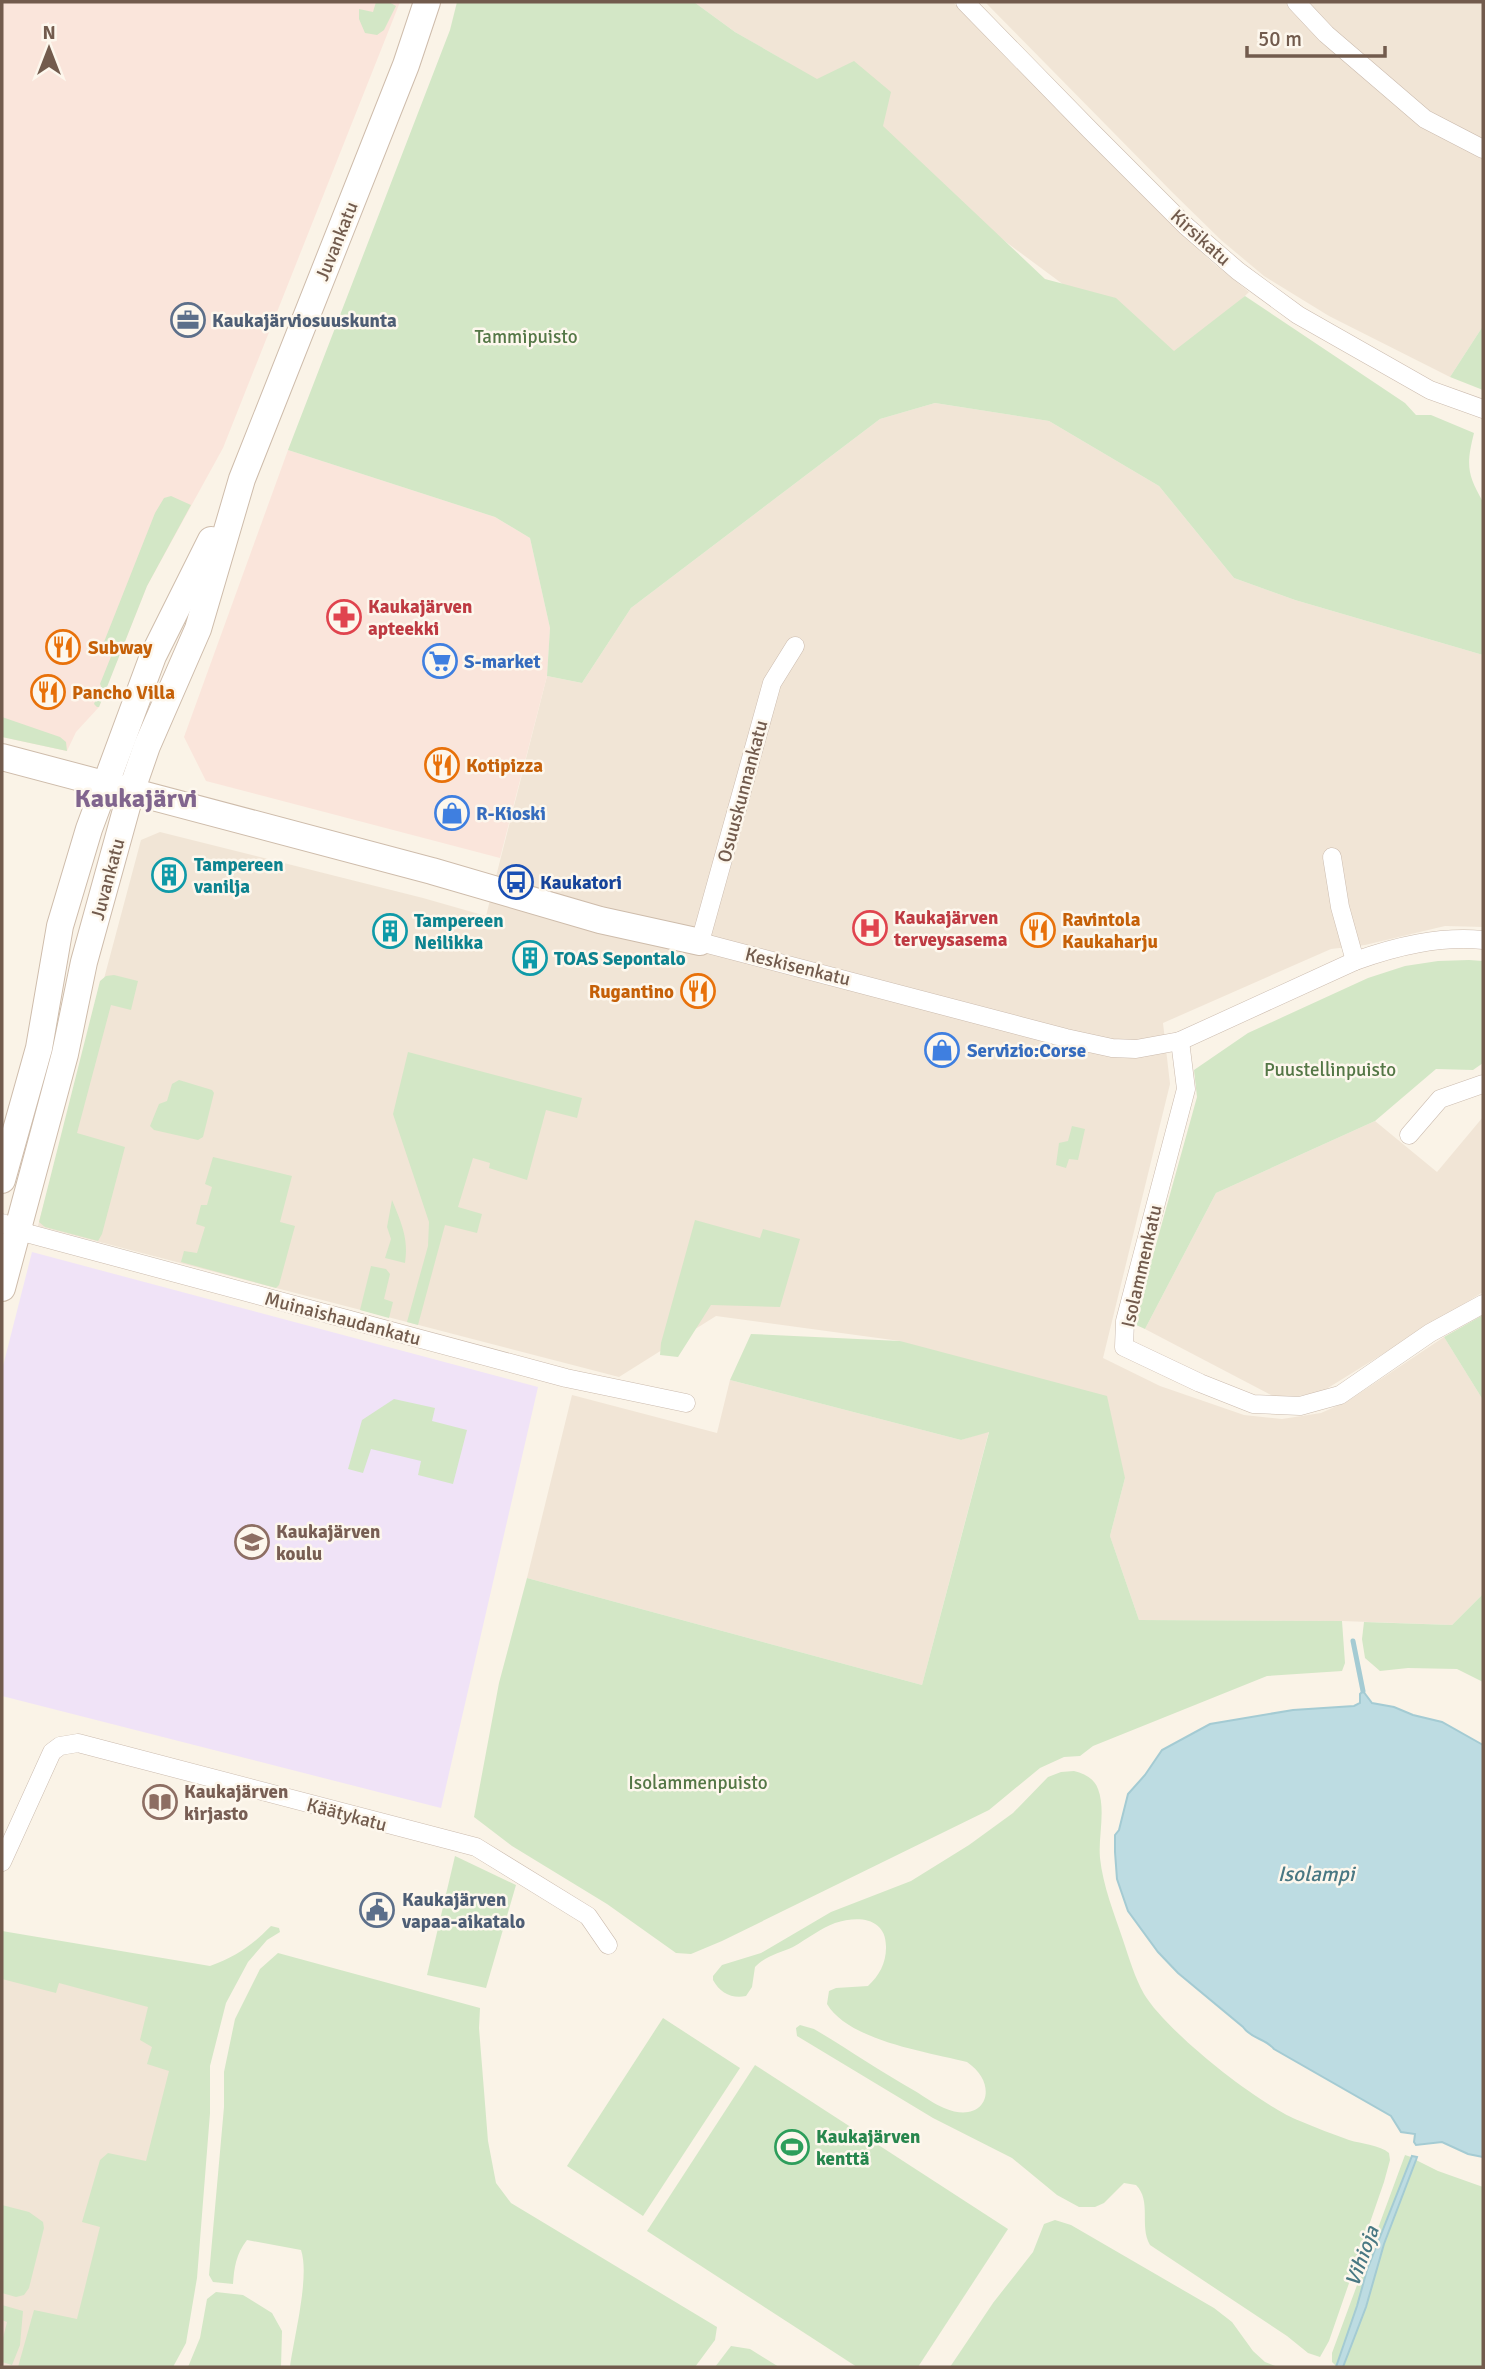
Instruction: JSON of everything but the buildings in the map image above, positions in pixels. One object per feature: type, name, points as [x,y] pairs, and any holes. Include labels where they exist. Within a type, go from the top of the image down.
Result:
[{"type":"main road","name":"Juvankatu","points":[[2,1288],[10,1226],[65,1054],[84,962],[131,792],[147,746],[198,629],[242,479],[405,65],[427,2]]},
{"type":"main road","name":"Juvankatu","points":[[2,1180],[39,1048],[60,926],[104,785],[153,656],[242,479]]},
{"type":"main road","name":"Keskisenkatu","points":[[2,757],[432,871],[600,920],[700,942]]},
{"type":"street","name":"Kirsikatu","points":[[965,2],[1186,226],[1238,271],[1298,314],[1430,390],[1483,409]]},
{"type":"street","points":[[1296,2],[1326,34],[1425,118],[1483,149]]},
{"type":"street","name":"Osuuskunnankatu","points":[[700,942],[772,683],[795,646]]},
{"type":"street","points":[[1332,858],[1340,907],[1355,961]]},
{"type":"street","name":"Keskisenkatu","points":[[700,942],[881,987],[1055,1035],[1112,1048],[1136,1049],[1181,1041],[1355,961],[1383,951],[1438,940],[1483,940]]},
{"type":"street","name":"Isolammenkatu","points":[[1181,1041],[1186,1089],[1125,1321],[1124,1347],[1200,1383],[1253,1404],[1300,1406],[1339,1395],[1430,1333],[1483,1304]]},
{"type":"street","points":[[1409,1135],[1440,1098],[1483,1084]]},
{"type":"street","name":"Muinaishaudankatu","points":[[10,1226],[30,1234],[566,1378],[686,1403]]},
{"type":"street","name":"Käätykatu","points":[[2,1862],[52,1752],[60,1746],[78,1743],[476,1847],[589,1916],[608,1945]]},
{"type":"shaded area","points":[[2,2],[400,2],[223,448],[147,586],[99,707],[76,732],[67,751],[2,737]]},
{"type":"shaded area","points":[[694,2],[953,2],[1212,262],[1249,292],[1173,366],[1006,242],[787,62],[735,32]]},
{"type":"shaded area","points":[[985,2],[1483,2],[1483,326],[1450,377],[1329,316],[1264,276],[1221,240],[1172,192]]},
{"type":"shaded area","points":[[935,403],[1049,421],[1159,486],[1234,578],[1295,600],[1483,655],[1483,927],[1445,926],[1365,945],[1331,949],[1163,1023],[1170,1084],[1103,1358],[1160,1386],[1244,1415],[1282,1419],[1321,1413],[1348,1401],[1444,1337],[1483,1400],[1483,1594],[1452,1625],[1342,1621],[1139,1620],[1110,1536],[1125,1478],[900,1341],[716,1316],[619,1377],[38,1226],[141,840],[160,832],[486,916],[547,676],[582,683],[631,608],[880,419]]},
{"type":"shaded area","points":[[288,450],[495,517],[530,538],[550,628],[547,676],[500,858],[206,781],[184,737]]},
{"type":"shaded area","points":[[1483,1117],[1483,1292],[1323,1391],[1289,1398],[1273,1396],[1145,1329],[1216,1193],[1375,1121],[1437,1172]]},
{"type":"shaded area","name":"Kaukajärven koulu","points":[[32,1252],[538,1387],[441,1808],[2,1696],[2,1370]]},
{"type":"shaded area","points":[[730,1380],[961,1440],[989,1431],[922,1685],[527,1578],[572,1395],[717,1433]]},
{"type":"shaded area","points":[[2,1937],[118,1959],[195,2037],[82,2367],[2,2367]]},
{"type":"green space","points":[[376,2],[389,2],[396,6],[384,30],[377,35],[365,33],[359,19],[359,9],[373,12]]},
{"type":"green space","name":"Tammipuisto","points":[[457,2],[694,2],[735,32],[817,79],[854,61],[891,92],[883,126],[1045,279],[1116,298],[1174,351],[1245,296],[1405,403],[1416,415],[1431,415],[1474,433],[1470,469],[1483,502],[1483,655],[1295,600],[1234,578],[1159,486],[1049,421],[935,403],[880,419],[631,608],[582,683],[547,676],[550,628],[530,538],[495,517],[288,450],[450,30]]},
{"type":"green space","points":[[1483,326],[1483,390],[1450,377]]},
{"type":"green space","points":[[171,496],[191,505],[147,586],[97,707],[94,704],[112,654],[102,647],[155,513],[164,498]]},
{"type":"green space","points":[[2,717],[60,737],[66,742],[67,751],[2,737]]},
{"type":"green space","name":"Puustellinpuisto","points":[[1483,961],[1483,1063],[1473,1070],[1436,1069],[1375,1121],[1216,1193],[1145,1329],[1134,1324],[1197,1097],[1194,1070],[1248,1033],[1368,978],[1405,966]]},
{"type":"green space","points":[[114,975],[138,981],[131,1010],[111,1005],[77,1133],[125,1147],[98,1241],[45,1227],[39,1222],[100,981],[106,976]]},
{"type":"green space","points":[[408,1052],[582,1098],[577,1118],[546,1110],[527,1180],[489,1168],[490,1163],[473,1158],[458,1207],[482,1214],[477,1233],[445,1225],[418,1325],[407,1322],[428,1246],[429,1222],[393,1114]]},
{"type":"green space","points":[[179,1080],[212,1090],[214,1093],[203,1137],[198,1140],[154,1130],[150,1126],[159,1104],[167,1101],[172,1084]]},
{"type":"green space","points":[[1072,1126],[1085,1129],[1078,1160],[1069,1159],[1066,1168],[1056,1165],[1059,1143],[1068,1141]]},
{"type":"green space","points":[[213,1157],[292,1176],[280,1222],[295,1226],[276,1288],[181,1262],[184,1251],[197,1253],[205,1227],[196,1224],[201,1205],[207,1205],[212,1187],[205,1184]]},
{"type":"green space","points":[[392,1200],[405,1238],[405,1263],[385,1258],[391,1239],[387,1227]]},
{"type":"green space","points":[[695,1220],[760,1238],[763,1229],[800,1239],[780,1307],[711,1305],[678,1357],[660,1355],[661,1343]]},
{"type":"green space","points":[[371,1266],[386,1269],[390,1274],[384,1299],[393,1302],[389,1318],[360,1310]]},
{"type":"green space","points":[[1483,1315],[1483,1400],[1444,1337]]},
{"type":"green space","name":"Isolammenpuisto","points":[[751,1334],[900,1341],[1107,1396],[1125,1478],[1110,1536],[1139,1620],[1342,1621],[1345,1663],[1342,1671],[1267,1676],[1093,1746],[1080,1756],[1064,1757],[1040,1768],[989,1810],[722,1941],[691,1954],[676,1953],[607,1904],[512,1846],[474,1817],[499,1683],[527,1578],[922,1685],[989,1432],[961,1440],[730,1380]]},
{"type":"green space","points":[[394,1399],[435,1408],[432,1421],[467,1430],[453,1484],[418,1475],[421,1461],[371,1449],[363,1473],[348,1469],[362,1420]]},
{"type":"green space","points":[[1483,1594],[1483,1682],[1457,1669],[1408,1668],[1380,1671],[1365,1658],[1362,1639],[1364,1622],[1452,1625]]},
{"type":"green space","points":[[1074,1771],[1089,1777],[1098,1789],[1102,1815],[1100,1858],[1106,1889],[1135,1975],[1156,2010],[1215,2066],[1282,2113],[1389,2153],[1390,2160],[1384,2182],[1329,2341],[1320,2357],[1308,2353],[1287,2336],[1150,2245],[1145,2230],[1145,2206],[1141,2191],[1136,2185],[1124,2183],[1104,2203],[1095,2207],[1079,2207],[1057,2195],[1012,2158],[933,2118],[797,2036],[796,2028],[800,2025],[814,2029],[944,2108],[970,2112],[979,2107],[986,2091],[984,2081],[967,2062],[871,2036],[838,2017],[827,2004],[829,1991],[868,1986],[879,1974],[886,1948],[882,1930],[877,1925],[862,1919],[835,1923],[793,1947],[768,1957],[755,1967],[752,1987],[746,1996],[727,1994],[713,1980],[722,1965],[761,1953],[831,1912],[911,1881],[969,1845],[1013,1813],[1048,1777]]},
{"type":"green space","points":[[455,1856],[516,1885],[486,1988],[427,1975]]},
{"type":"green space","points":[[271,1926],[279,1928],[280,1932],[267,1940],[248,1962],[226,2003],[210,2066],[210,2113],[197,2278],[186,2343],[173,2367],[18,2367],[34,2310],[77,2319],[100,2227],[82,2222],[100,2160],[108,2153],[146,2161],[169,2071],[147,2064],[152,2047],[140,2040],[148,2007],[59,1983],[56,1993],[2,1979],[2,1931],[210,1966],[243,1950]]},
{"type":"green space","points":[[278,1953],[480,2008],[479,2028],[488,2141],[496,2183],[511,2203],[717,2327],[715,2340],[695,2367],[290,2367],[303,2291],[301,2250],[247,2240],[236,2261],[233,2284],[213,2282],[209,2275],[224,2107],[224,2072],[235,2019],[260,1969]]},
{"type":"green space","points":[[663,2018],[740,2068],[643,2216],[567,2166]]},
{"type":"green space","name":"Kaukajärven kenttä","points":[[755,2065],[1008,2229],[918,2367],[857,2367],[647,2231]]},
{"type":"green space","points":[[1405,2155],[1411,2157],[1367,2270],[1336,2366],[1332,2362],[1332,2353]]},
{"type":"green space","points":[[1416,2160],[1483,2187],[1483,2367],[1343,2367],[1366,2307],[1384,2244]]},
{"type":"green space","points":[[2,2205],[29,2212],[43,2222],[44,2228],[29,2288],[24,2295],[16,2297],[2,2293]]},
{"type":"green space","points":[[1055,2220],[1071,2225],[1214,2308],[1232,2322],[1253,2351],[1265,2362],[1278,2367],[950,2367],[993,2303],[1033,2252],[1044,2224]]},
{"type":"green space","points":[[216,2292],[243,2295],[272,2313],[282,2331],[281,2367],[188,2367],[200,2338],[207,2299]]},
{"type":"green space","points":[[2,2305],[23,2311],[20,2345],[12,2365],[2,2362],[2,2342],[7,2322],[2,2320]]},
{"type":"green space","points":[[731,2346],[750,2349],[779,2367],[715,2367]]},
{"type":"water","name":"Isolampi","points":[[1363,1691],[1372,1703],[1442,1722],[1483,1745],[1483,2157],[1468,2154],[1442,2142],[1416,2145],[1415,2134],[1401,2132],[1391,2116],[1250,2034],[1178,1973],[1158,1952],[1128,1911],[1117,1879],[1115,1835],[1119,1830],[1128,1794],[1162,1750],[1210,1724],[1293,1710],[1354,1706],[1360,1703],[1360,1694]]},
{"type":"water","points":[[1412,2156],[1417,2157],[1384,2244],[1366,2307],[1343,2367],[1336,2367],[1367,2270]]},
{"type":"waterway","points":[[1353,1641],[1363,1691]]},
{"type":"place","name":"Kaukajärviosuuskunta","points":[[188,320]]},
{"type":"place","name":"Kaukajärven apteekki","points":[[344,617]]},
{"type":"place","name":"Subway","points":[[63,647]]},
{"type":"place","name":"S-market","points":[[440,661]]},
{"type":"place","name":"Pancho Villa","points":[[48,692]]},
{"type":"place","name":"Kotipizza","points":[[442,765]]},
{"type":"place","name":"R-Kioski","points":[[452,813]]},
{"type":"place","name":"Tampereen vanilja","points":[[169,875]]},
{"type":"place","name":"Kaukatori","points":[[516,882]]},
{"type":"place","name":"Kaukajärven terveysasema","points":[[870,928]]},
{"type":"place","name":"Ravintola Kaukaharju","points":[[1038,930]]},
{"type":"place","name":"Tampereen Neilikka","points":[[390,931]]},
{"type":"place","name":"TOAS Sepontalo","points":[[530,958]]},
{"type":"place","name":"Rugantino","points":[[698,991]]},
{"type":"place","name":"Servizio:Corse","points":[[942,1050]]},
{"type":"place","name":"Kaukajärven koulu","points":[[252,1542]]},
{"type":"place","name":"Kaukajärven kirjasto","points":[[160,1802]]},
{"type":"place","name":"Kaukajärven vapaa-aikatalo","points":[[377,1910]]},
{"type":"place","name":"Kaukajärven kenttä","points":[[792,2147]]},
{"type":"district","name":"Kaukajärvi","points":[[136,798]]},
{"type":"water label","name":"Vihioja","points":[[1362,2256]]}]
